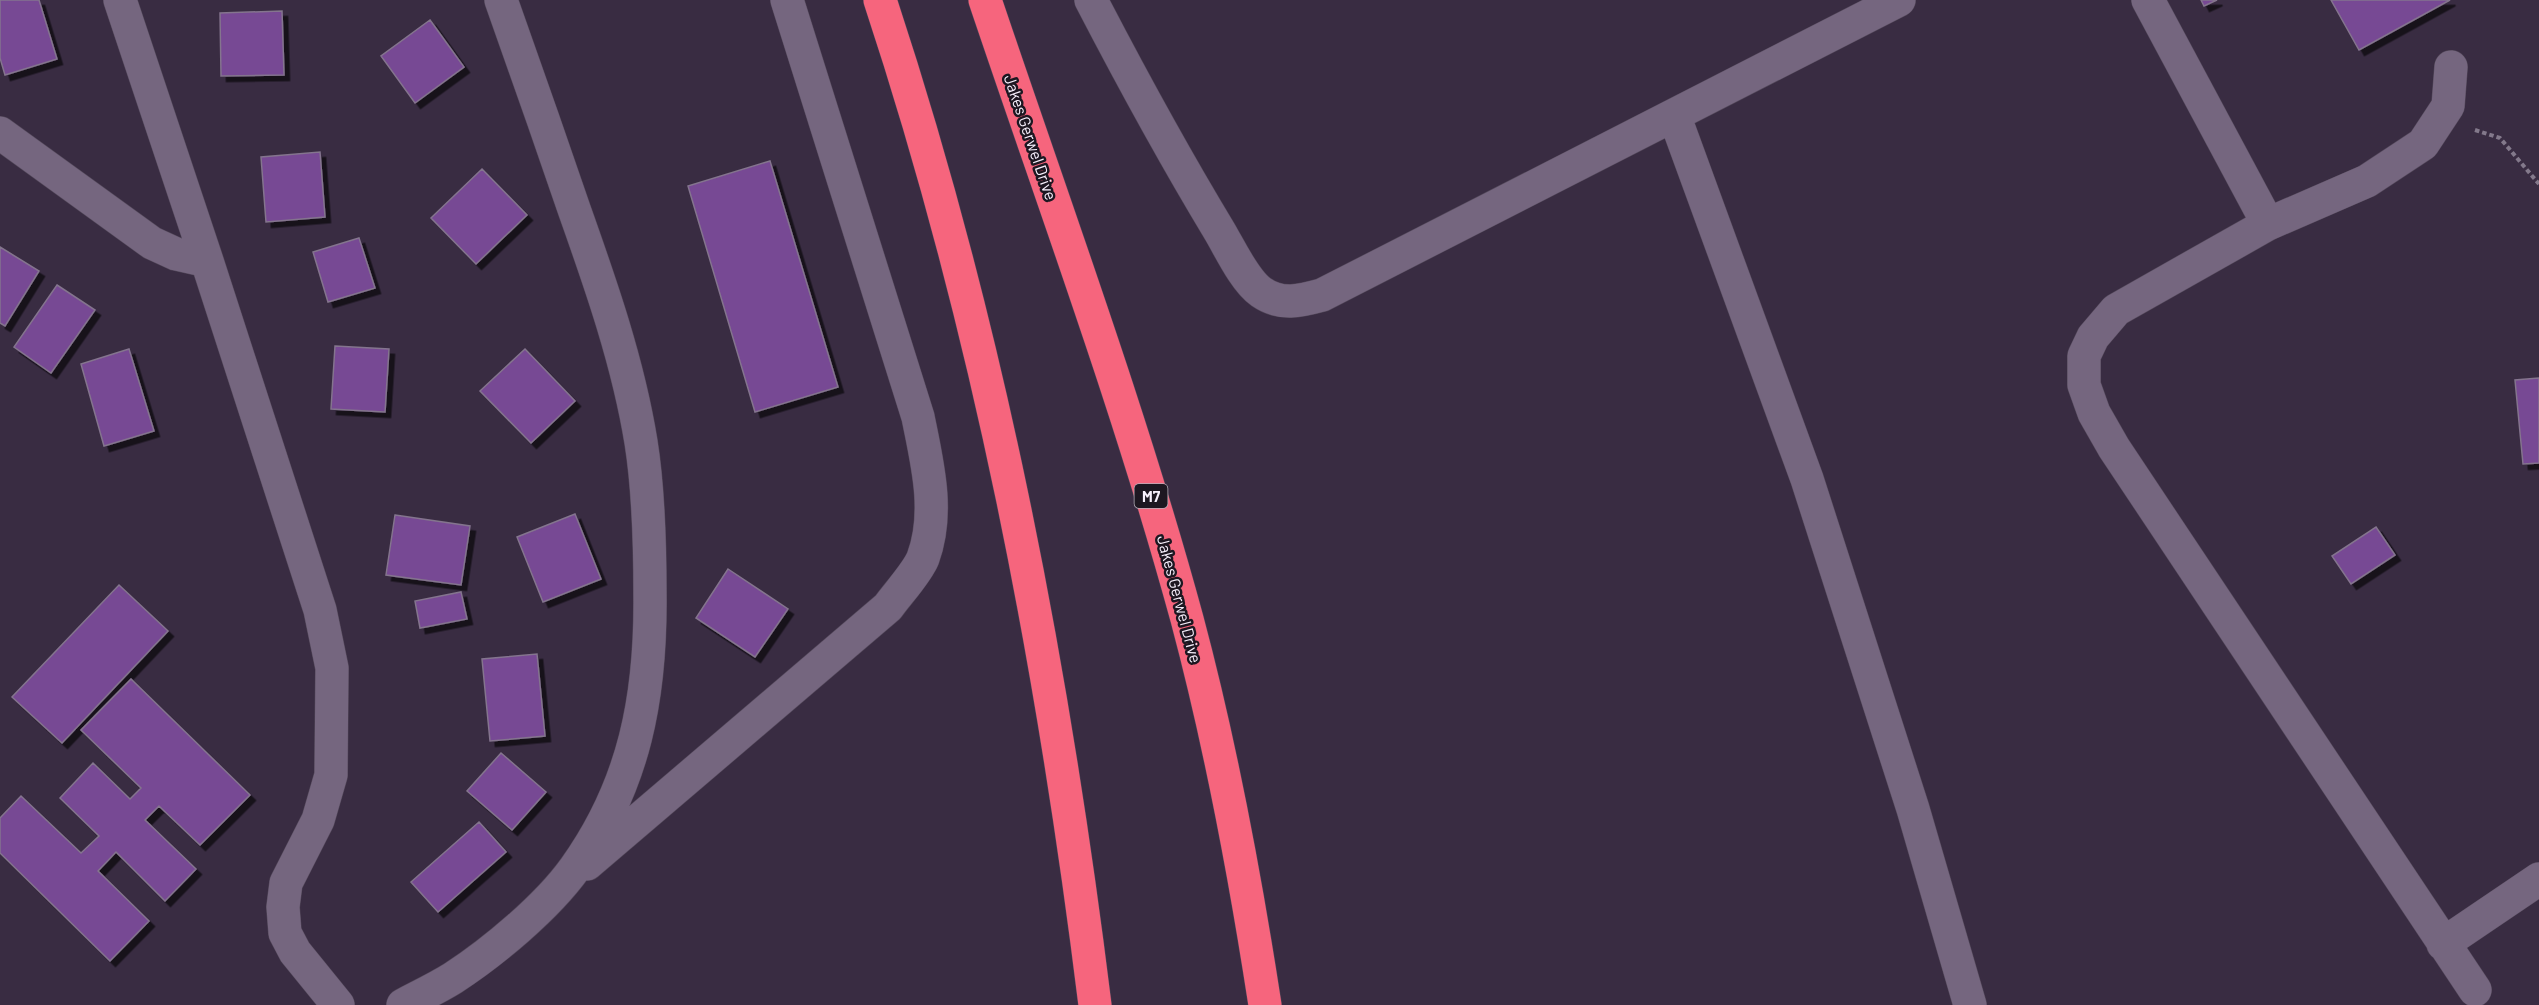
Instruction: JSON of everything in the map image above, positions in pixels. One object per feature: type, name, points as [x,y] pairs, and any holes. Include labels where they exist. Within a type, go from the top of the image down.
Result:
[{"type":"highway","points":[[880,0],[952,246],[1007,472],[1056,726],[1095,1005]]},
{"type":"highway","name":"Jakes Gerwel Drive","points":[[985,0],[1133,439],[1179,590],[1226,782],[1265,1005]]},
{"type":"street","points":[[120,0],[320,610],[332,668],[331,776],[318,820],[286,883],[283,907],[285,933],[295,952],[338,1005]]},
{"type":"street","points":[[501,0],[598,276],[625,367],[641,444],[650,548],[651,645],[641,721],[616,798],[575,867],[556,891]]},
{"type":"street","points":[[403,1005],[453,978],[511,933],[556,891],[888,607],[922,559],[930,522],[931,483],[918,417],[788,0]]},
{"type":"street","points":[[1091,0],[1186,175],[1244,271],[1259,291],[1273,299],[1294,303],[1322,296],[1899,0]]},
{"type":"street","points":[[2148,0],[2268,224]]},
{"type":"street","points":[[2451,67],[2448,106],[2423,144],[2367,181],[2268,224],[2116,310],[2093,337],[2084,356],[2084,385],[2094,413],[2114,448],[2475,990]]},
{"type":"street","points":[[1674,115],[1807,479],[1912,809],[1970,1005]]},
{"type":"street","points":[[0,133],[152,243],[176,254],[207,261]]},
{"type":"street","points":[[2444,944],[2539,879]]},
{"type":"path","points":[[2440,117],[2499,138],[2539,184]]},
{"type":"building","points":[[0,0],[39,0],[57,59],[5,75],[0,58]]},
{"type":"building","points":[[2201,0],[2217,0],[2204,6]]},
{"type":"building","points":[[2331,0],[2450,0],[2359,50]]},
{"type":"building","points":[[282,11],[284,75],[221,76],[220,13]]},
{"type":"building","points":[[430,20],[464,67],[415,103],[381,56]]},
{"type":"building","points":[[320,152],[325,217],[266,222],[261,157]]},
{"type":"building","points":[[770,161],[838,387],[755,412],[688,186]]},
{"type":"building","points":[[482,169],[527,215],[476,264],[431,218]]},
{"type":"building","points":[[359,238],[375,288],[328,302],[313,252]]},
{"type":"building","points":[[0,247],[39,271],[5,326],[0,323]]},
{"type":"building","points":[[57,285],[95,310],[51,373],[14,347]]},
{"type":"building","points":[[335,346],[389,349],[385,412],[331,409]]},
{"type":"building","points":[[129,349],[154,431],[104,446],[81,364]]},
{"type":"building","points":[[525,349],[575,401],[531,443],[480,391]]},
{"type":"building","points":[[2539,378],[2539,463],[2523,464],[2515,380]]},
{"type":"building","points":[[575,514],[601,579],[543,602],[517,537]]},
{"type":"building","points":[[395,515],[470,526],[461,585],[386,575]]},
{"type":"building","points":[[2376,527],[2395,555],[2351,584],[2332,556]]},
{"type":"building","points":[[728,569],[788,609],[755,657],[696,618]]},
{"type":"building","points":[[119,585],[168,631],[62,743],[12,697]]},
{"type":"building","points":[[461,592],[467,619],[420,628],[415,601]]},
{"type":"building","points":[[537,654],[545,736],[490,741],[482,659]]},
{"type":"building","points":[[131,679],[250,795],[200,845],[159,806],[145,820],[196,869],[165,901],[116,852],[98,871],[149,921],[110,961],[0,853],[0,818],[21,796],[81,853],[99,836],[60,798],[93,763],[130,799],[141,788],[81,730]]},
{"type":"building","points":[[501,753],[546,792],[512,830],[467,791]]},
{"type":"building","points":[[479,822],[506,852],[438,912],[411,882]]}]
